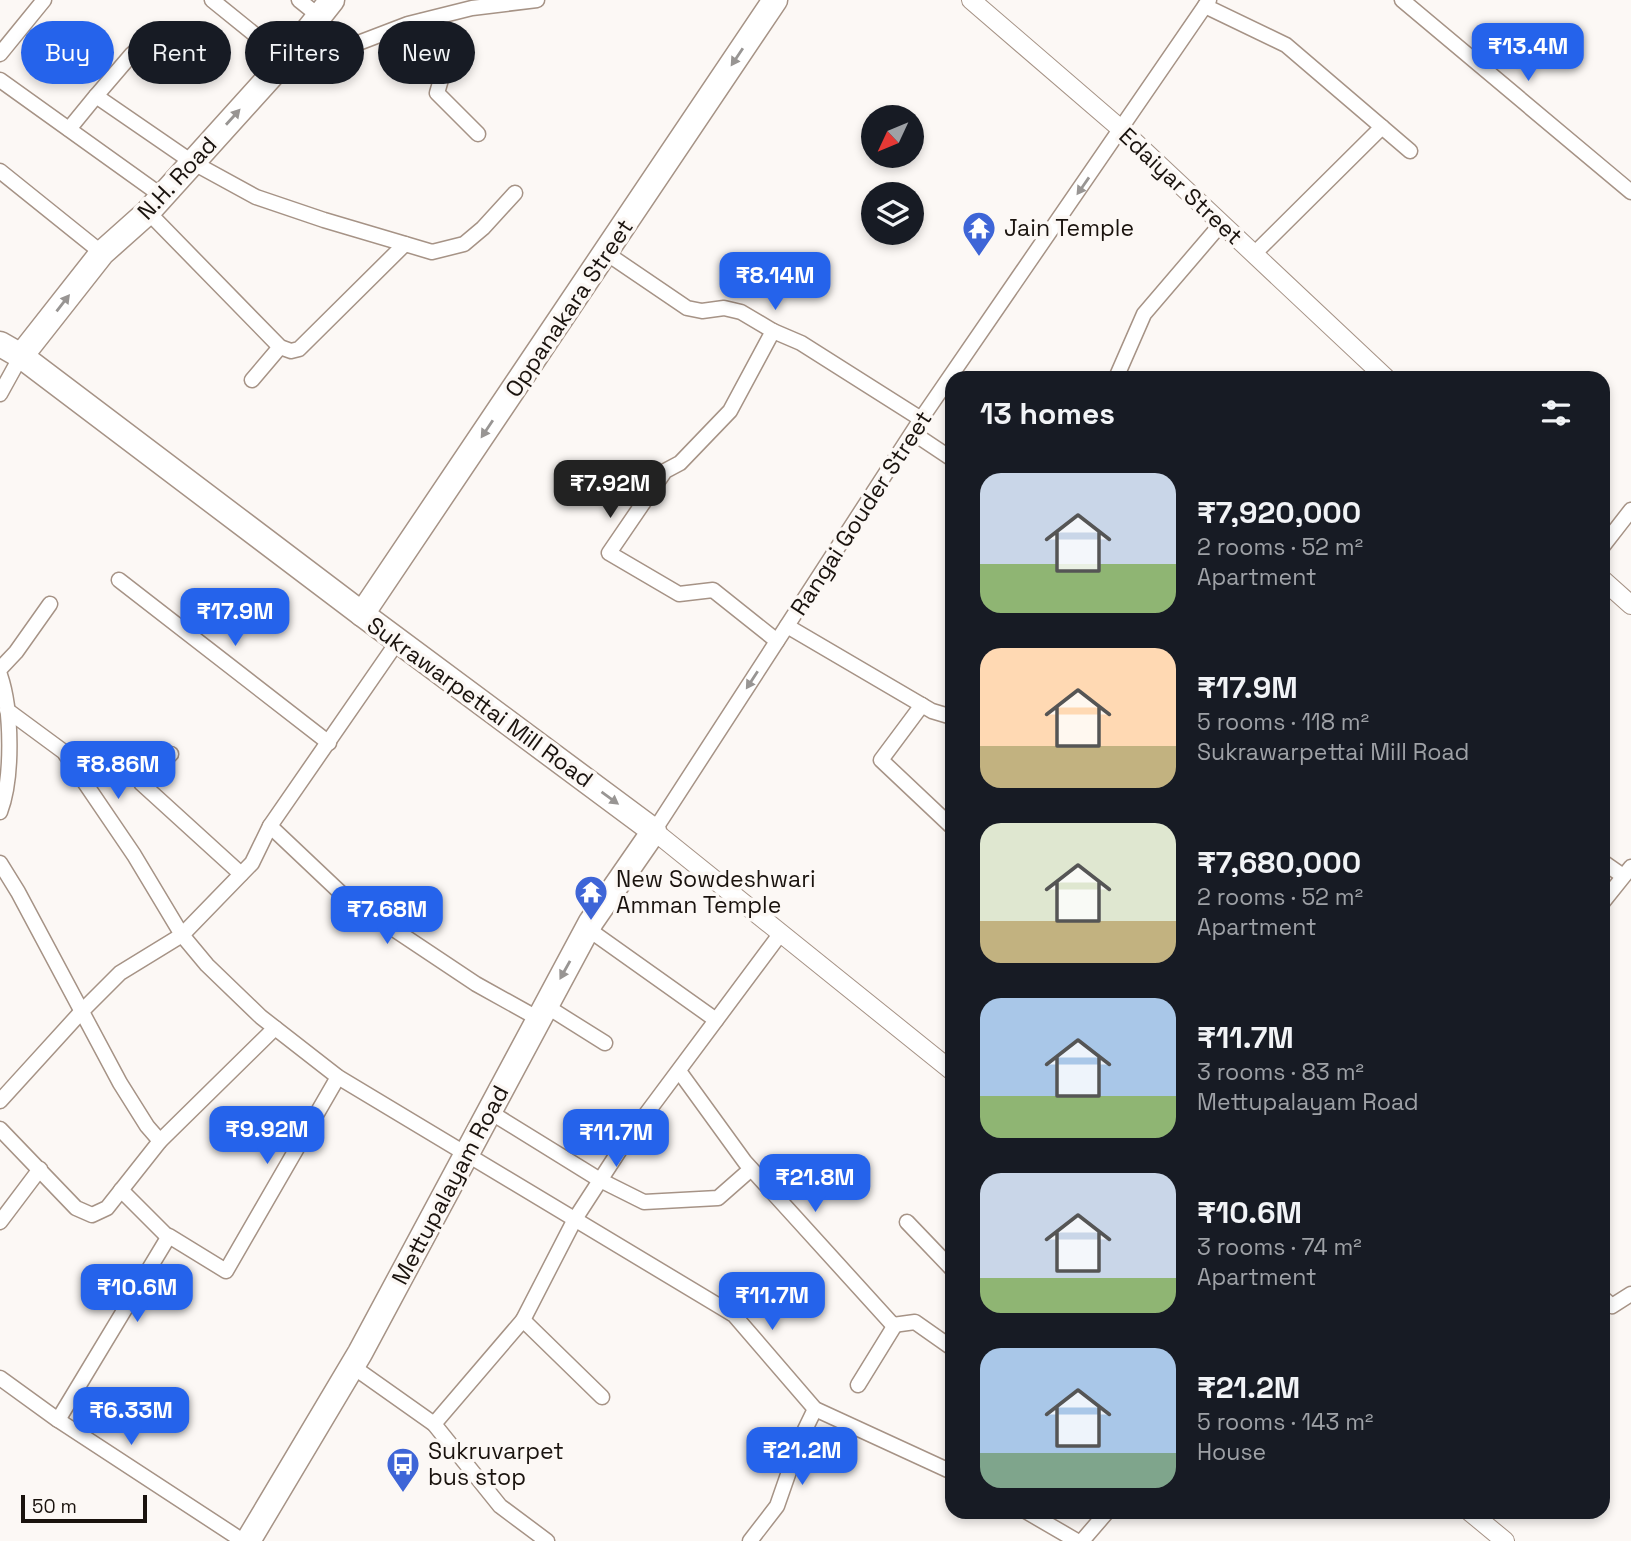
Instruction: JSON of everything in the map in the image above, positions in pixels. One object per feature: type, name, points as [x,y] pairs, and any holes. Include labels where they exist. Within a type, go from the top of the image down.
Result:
[{"type":"highway","name":"Oppanakara Street","points":[[362,614],[775,0]]},
{"type":"highway","name":"N.H. Road","points":[[10,350],[102,253],[155,204],[262,84]]},
{"type":"highway","name":"Sukrawarpettai Mill Road","points":[[10,350],[654,831]]},
{"type":"highway","name":"Mettupalayam Road","points":[[245,1541],[352,1366],[588,929],[654,831]]},
{"type":"street","points":[[0,54],[44,0]]},
{"type":"street","points":[[212,0],[245,27]]},
{"type":"street","points":[[299,0],[325,8]]},
{"type":"street","points":[[422,21],[472,8],[537,0]]},
{"type":"street","name":"Edaiyar Street","points":[[971,0],[1122,130],[1379,371]]},
{"type":"street","points":[[1402,0],[1631,192]]},
{"type":"street","points":[[1207,3],[1286,45],[1410,151]]},
{"type":"street","name":"Rangai Gouder Street","points":[[954,371],[1207,3]]},
{"type":"street","points":[[69,129],[128,59]]},
{"type":"street","points":[[0,80],[69,129],[155,204],[280,347],[291,351],[299,348],[405,244]]},
{"type":"street","points":[[440,84],[437,93],[478,134]]},
{"type":"street","points":[[96,96],[192,162],[256,197],[432,252],[464,244],[515,194]]},
{"type":"street","points":[[1254,254],[1382,127]]},
{"type":"street","points":[[0,171],[102,253]]},
{"type":"street","points":[[1119,371],[1144,314],[1221,224]]},
{"type":"street","points":[[606,253],[687,308],[702,311],[724,308],[741,312],[801,344],[921,419]]},
{"type":"street","points":[[773,331],[730,411],[680,463],[665,471],[609,553],[679,594],[713,590],[777,641]]},
{"type":"street","points":[[252,380],[280,347]]},
{"type":"street","points":[[0,394],[10,350]]},
{"type":"street","name":"Rangai Gouder Street","points":[[654,831],[945,384]]},
{"type":"street","points":[[912,433],[945,454]]},
{"type":"street","points":[[1610,537],[1631,509]]},
{"type":"street","points":[[119,580],[329,743]]},
{"type":"street","points":[[1610,586],[1631,605]]},
{"type":"street","points":[[0,669],[16,652],[50,604]]},
{"type":"street","points":[[787,626],[932,711],[945,715]]},
{"type":"street","points":[[0,1101],[120,973],[182,935],[252,863],[270,826],[398,641]]},
{"type":"street","points":[[0,675],[9,727],[3,765],[5,799],[0,813]]},
{"type":"street","points":[[922,705],[881,760],[945,820]]},
{"type":"street","points":[[7,710],[64,752],[134,855],[182,935],[206,965],[275,1028],[338,1077],[734,1315],[815,1409],[945,1469]]},
{"type":"street","points":[[171,754],[141,783],[241,874]]},
{"type":"street","points":[[270,826],[344,896],[475,984],[605,1043]]},
{"type":"street","name":"Sukrawarpettai Mill Road","points":[[654,831],[945,1065]]},
{"type":"street","points":[[0,863],[120,1083],[147,1126],[160,1141]]},
{"type":"street","points":[[1610,865],[1628,873],[1610,894]]},
{"type":"street","points":[[588,929],[716,1020]]},
{"type":"street","points":[[434,1424],[523,1320],[575,1219],[623,1144],[781,933]]},
{"type":"street","points":[[0,1129],[76,1208],[92,1215],[107,1208],[160,1141],[275,1028]]},
{"type":"street","points":[[679,1071],[751,1169],[893,1325],[915,1322],[945,1343]]},
{"type":"street","points":[[121,1190],[168,1237],[226,1271],[338,1077]]},
{"type":"street","points":[[490,1112],[600,1181],[644,1202],[718,1198],[751,1169]]},
{"type":"street","points":[[0,1222],[40,1169]]},
{"type":"street","points":[[907,1222],[945,1262]]},
{"type":"street","points":[[58,1420],[168,1237]]},
{"type":"street","points":[[1610,1304],[1612,1306],[1631,1294]]},
{"type":"street","points":[[523,1320],[602,1397]]},
{"type":"street","points":[[858,1385],[895,1325]]},
{"type":"street","points":[[352,1366],[434,1424],[500,1506],[547,1541]]},
{"type":"street","points":[[0,1378],[58,1420],[245,1541]]},
{"type":"street","points":[[750,1541],[777,1506],[800,1440],[815,1409]]},
{"type":"street","points":[[1040,1519],[1080,1541],[1100,1519]]},
{"type":"street","points":[[1478,1519],[1505,1541]]},
{"type":"place","name":"Jain Temple","points":[[979,258]]},
{"type":"place","name":"New Sowdeshwari Amman Temple","points":[[591,922]]},
{"type":"place","name":"Sukruvarpet bus stop","points":[[403,1494]]}]
